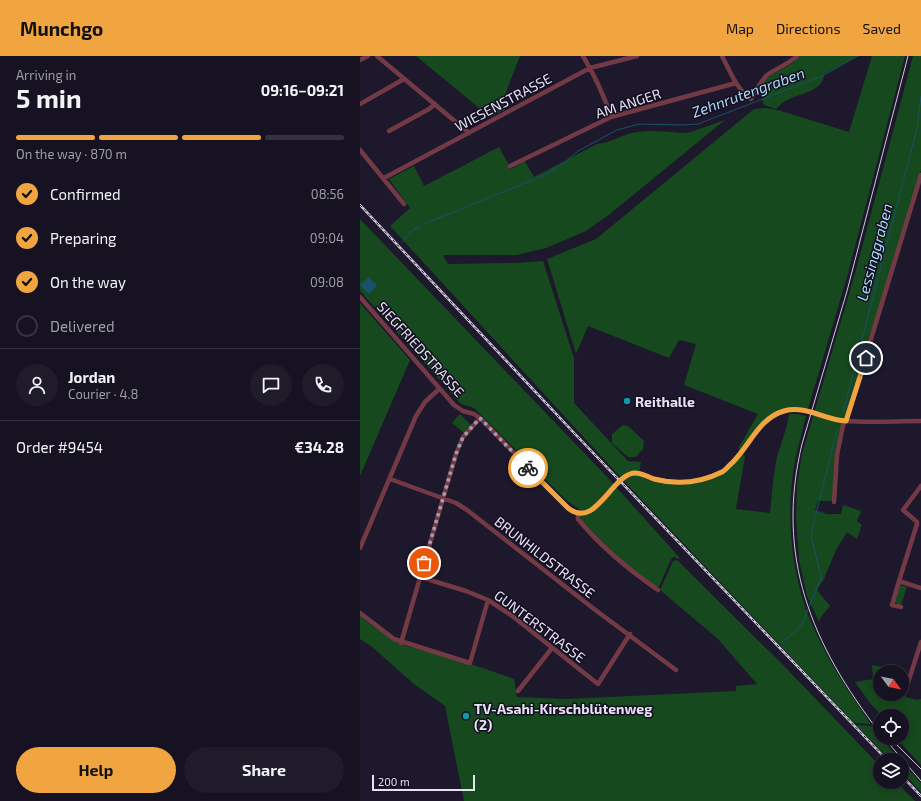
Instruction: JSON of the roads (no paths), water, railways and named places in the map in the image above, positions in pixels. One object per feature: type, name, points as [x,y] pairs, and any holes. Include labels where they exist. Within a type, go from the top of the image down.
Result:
[{"type":"street","points":[[360,60],[368,56]]},
{"type":"street","points":[[377,56],[469,133]]},
{"type":"street","points":[[583,56],[603,93],[611,117]]},
{"type":"street","name":"WIESENSTRASSE","points":[[384,178],[590,68],[637,56]]},
{"type":"street","points":[[722,56],[736,83],[745,96],[751,99],[761,82],[768,75],[797,56]]},
{"type":"street","points":[[360,104],[404,80]]},
{"type":"street","name":"AM ANGER","points":[[510,166],[611,117],[736,83]]},
{"type":"street","points":[[389,131],[429,109],[435,104]]},
{"type":"street","points":[[360,150],[404,204]]},
{"type":"street","points":[[834,502],[837,455],[845,421],[921,175]]},
{"type":"street","name":"SIEGFRIEDSTRASSE","points":[[360,298],[454,405],[463,411],[474,414],[480,418],[568,508],[578,514],[578,519],[581,523],[611,554],[658,590]]},
{"type":"street","points":[[360,548],[416,416],[424,402],[439,389]]},
{"type":"street","points":[[578,514],[586,513],[590,510],[622,479],[631,473],[639,473],[672,482],[690,482],[707,479],[724,471],[741,454],[761,426],[770,418],[788,410],[801,410],[845,421],[921,421]]},
{"type":"street","points":[[401,643],[456,454],[463,437],[480,418]]},
{"type":"street","name":"BRUNHILDSTRASSE","points":[[390,479],[456,503],[467,510],[594,609],[630,634],[676,670]]},
{"type":"street","points":[[901,607],[892,604],[919,521],[903,510],[921,486]]},
{"type":"street","name":"GUNTERSTRASSE","points":[[420,577],[466,591],[488,600],[511,614],[598,684],[630,634]]},
{"type":"street","points":[[899,581],[921,588]]},
{"type":"street","points":[[360,613],[387,635],[401,643],[470,662],[488,600]]},
{"type":"street","points":[[909,680],[921,642]]},
{"type":"street","points":[[518,690],[552,648]]},
{"type":"water","points":[[369,277],[377,286],[369,294],[360,285]]},
{"type":"waterway","name":"Zehnrutengraben","points":[[424,224],[547,174],[564,163],[578,151],[617,130],[639,124],[698,124],[822,76],[858,56]]},
{"type":"waterway","name":"Lessinggraben","points":[[843,413],[917,128],[921,96]]},
{"type":"waterway","name":"Zehnrutengraben","points":[[402,242],[413,230],[421,226]]},
{"type":"waterway","name":"Lessinggraben","points":[[782,643],[801,626],[821,578],[811,534],[837,430]]},
{"type":"tram line","points":[[873,723],[856,700],[835,666],[818,632],[805,597],[797,561],[793,524],[795,485],[802,444],[847,291],[908,56]]},
{"type":"tram line","points":[[890,745],[921,781]]},
{"type":"tram line","points":[[897,745],[921,769]]},
{"type":"railway","points":[[360,205],[576,435],[880,753]]},
{"type":"railway","points":[[909,783],[921,796]]},
{"type":"place","name":"Reithalle","points":[[627,401]]},
{"type":"place","name":"TV-Asahi-Kirschblütenweg (2)","points":[[466,716]]}]
